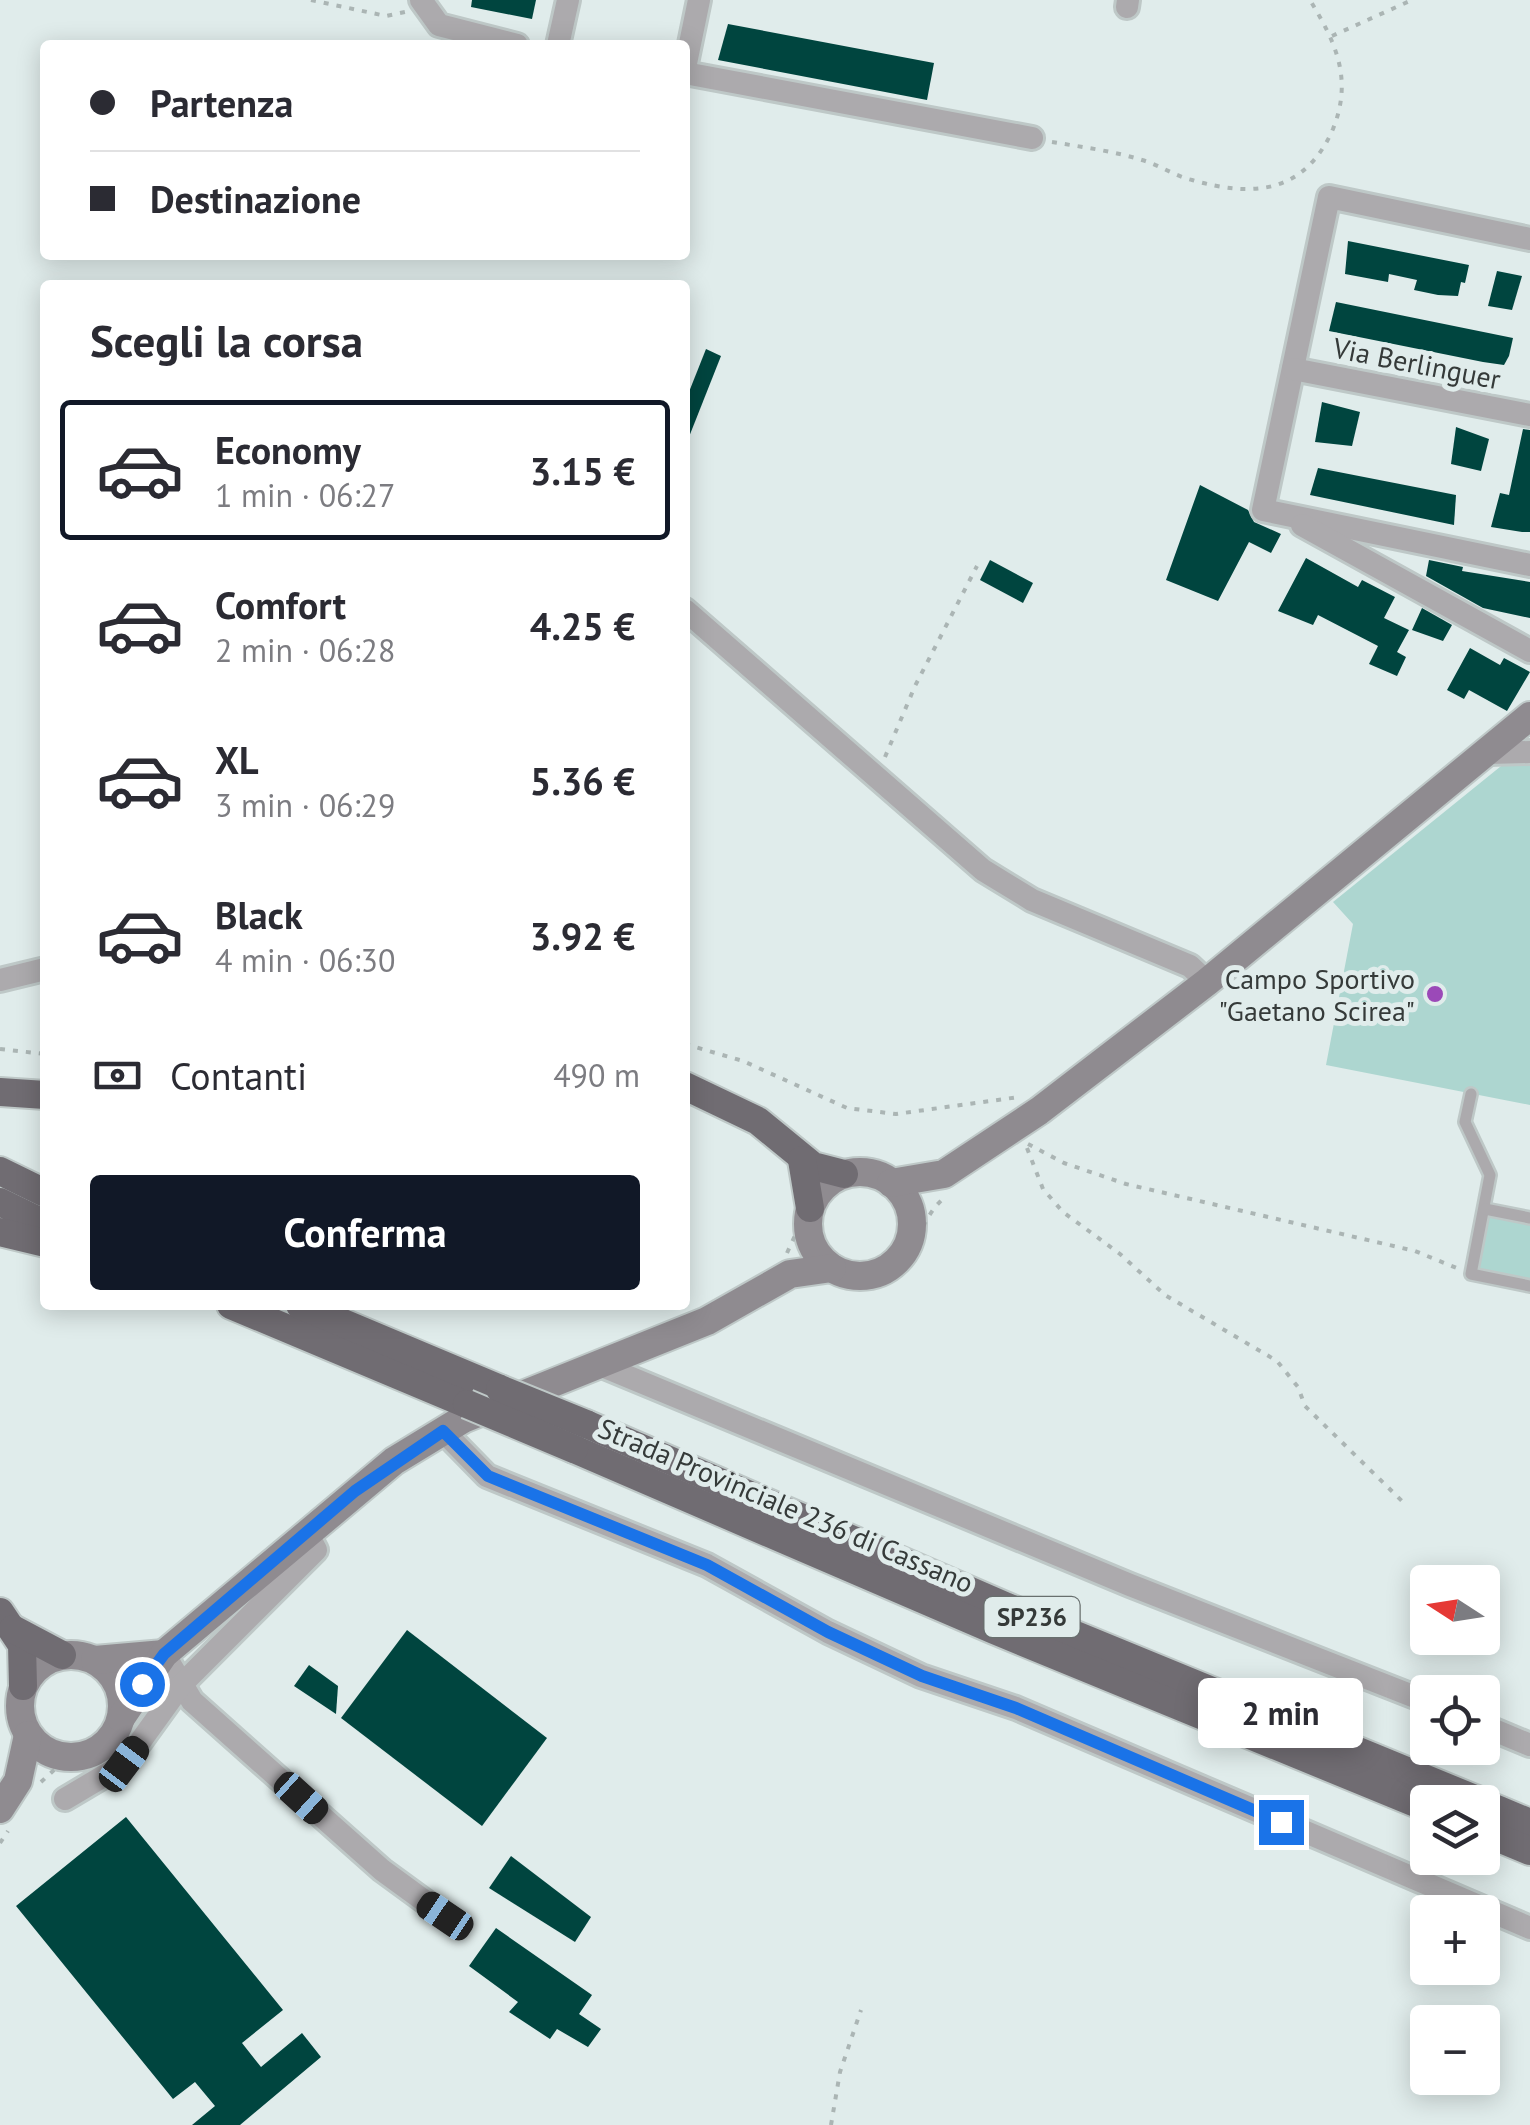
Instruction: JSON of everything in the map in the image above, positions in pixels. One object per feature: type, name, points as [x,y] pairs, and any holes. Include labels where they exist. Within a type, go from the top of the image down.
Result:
[{"type":"highway","points":[[690,1088],[758,1121],[802,1160],[844,1174]]},
{"type":"highway","points":[[0,1092],[40,1095]]},
{"type":"highway","points":[[802,1160],[809,1220]]},
{"type":"highway","points":[[0,1171],[40,1191]]},
{"type":"highway","points":[[0,1202],[40,1222]]},
{"type":"highway","points":[[0,1232],[40,1241]]},
{"type":"highway","points":[[220,1310],[304,1334]]},
{"type":"highway","name":"Strada Provinciale 236 di Cassano","points":[[244,1310],[468,1404],[580,1437],[1438,1785]]},
{"type":"highway","name":"Strada Provinciale 236 di Cassano","points":[[312,1310],[500,1389],[580,1437],[994,1630],[1410,1801]]},
{"type":"highway","points":[[349,1310],[404,1333],[500,1389]]},
{"type":"highway","points":[[6,1620],[62,1655]]},
{"type":"highway","points":[[6,1620],[22,1644],[23,1686]]},
{"type":"highway","name":"Strada Provinciale 236 di Cassano","points":[[1500,1810],[1530,1823]]},
{"type":"highway","points":[[1500,1839],[1530,1851]]},
{"type":"highway","points":[[1500,1841],[1530,1859]]},
{"type":"main road","points":[[164,1654],[95,1660],[62,1655],[46,1661],[23,1686],[21,1719],[28,1735],[48,1753],[61,1757],[77,1758],[105,1745],[164,1654],[394,1460],[443,1431],[707,1320],[790,1274],[866,1276],[883,1270],[897,1260],[919,1207],[1207,982],[1530,716]]},
{"type":"main road","points":[[790,1274],[809,1220],[830,1182],[844,1174],[860,1172],[892,1183],[949,1182]]},
{"type":"main road","points":[[892,1183],[910,1211],[911,1228]]},
{"type":"main road","points":[[809,1220],[821,1259],[840,1276]]},
{"type":"main road","points":[[95,1660],[118,1684],[121,1718]]},
{"type":"main road","points":[[0,1809],[18,1781],[28,1735]]},
{"type":"main road","points":[[18,1781],[61,1757]]},
{"type":"street","points":[[559,40],[568,0]]},
{"type":"street","points":[[690,45],[699,0]]},
{"type":"street","points":[[421,2],[439,25],[497,40]]},
{"type":"street","points":[[690,71],[1032,138]]},
{"type":"street","points":[[1272,512],[1292,369],[1328,203],[1484,236],[1530,252]]},
{"type":"street","points":[[1484,236],[1530,239]]},
{"type":"street","name":"Via Berlinguer","points":[[1292,369],[1530,415]]},
{"type":"street","points":[[1272,512],[1530,565]]},
{"type":"street","points":[[1272,512],[1530,652]]},
{"type":"street","points":[[690,614],[1007,886],[1190,966],[1207,982]]},
{"type":"street","points":[[1488,752],[1530,752]]},
{"type":"street","points":[[0,980],[40,970]]},
{"type":"street","points":[[600,1364],[1130,1585],[1410,1695]]},
{"type":"street","points":[[443,1431],[488,1476],[707,1565],[905,1668],[1016,1708],[1530,1928]]},
{"type":"street","points":[[65,1799],[124,1764],[182,1685],[316,1550],[307,1533]]},
{"type":"street","points":[[164,1654],[192,1702],[382,1870],[445,1916]]},
{"type":"street","points":[[1500,1732],[1530,1745]]},
{"type":"lane","points":[[1470,1094],[1465,1122],[1490,1175],[1471,1274],[1530,1286]]},
{"type":"lane","points":[[1485,1208],[1530,1218]]},
{"type":"path","points":[[312,0],[386,16],[421,2]]},
{"type":"path","points":[[1032,138],[1143,160],[1211,184],[1286,185],[1303,174],[1338,117],[1344,75],[1332,36],[1310,0]]},
{"type":"path","points":[[1332,36],[1412,0]]},
{"type":"path","points":[[877,775],[916,686],[977,566]]},
{"type":"path","points":[[690,1045],[743,1060],[847,1108],[896,1114],[1014,1095],[1039,1111]]},
{"type":"path","points":[[0,1049],[40,1053]]},
{"type":"path","points":[[1405,1504],[1305,1406],[1298,1387],[1277,1361],[1165,1296],[1120,1254],[1063,1212],[1042,1188],[1024,1141],[1064,1163],[1126,1184],[1414,1251],[1471,1274]]},
{"type":"path","points":[[840,1276],[880,1283],[896,1274],[918,1246],[928,1213],[949,1182]]},
{"type":"path","points":[[831,2125],[840,2072],[860,2010]]},
{"type":"green space","name":"Campo Sportivo \"Gaetano Scirea\"","points":[[1530,757],[1530,1105],[1326,1065],[1353,924],[1333,902],[1511,758]]},
{"type":"green space","points":[[1479,1210],[1530,1218],[1530,1290],[1466,1276]]},
{"type":"building","points":[[472,0],[536,0],[532,19],[471,7]]},
{"type":"building","points":[[728,24],[934,63],[927,100],[718,60]]},
{"type":"building","points":[[1348,241],[1469,265],[1465,283],[1461,282],[1458,296],[1438,295],[1414,290],[1417,280],[1389,274],[1388,282],[1345,274]]},
{"type":"building","points":[[1497,271],[1522,276],[1512,310],[1488,306]]},
{"type":"building","points":[[1336,302],[1513,338],[1509,356],[1504,365],[1329,331]]},
{"type":"building","points":[[706,349],[721,356],[690,434],[690,389]]},
{"type":"building","points":[[1322,402],[1360,412],[1352,446],[1315,442]]},
{"type":"building","points":[[1456,427],[1489,439],[1481,471],[1451,464]]},
{"type":"building","points":[[1523,429],[1530,430],[1530,532],[1491,527],[1500,493],[1509,495]]},
{"type":"building","points":[[1318,468],[1456,495],[1454,525],[1310,495]]},
{"type":"building","points":[[1200,485],[1248,510],[1254,522],[1281,534],[1271,553],[1249,542],[1218,601],[1166,580]]},
{"type":"building","points":[[1306,558],[1358,587],[1362,580],[1395,597],[1384,618],[1409,630],[1397,652],[1406,657],[1397,676],[1369,664],[1378,646],[1318,615],[1313,625],[1278,611]]},
{"type":"building","points":[[990,560],[1033,583],[1023,603],[980,580]]},
{"type":"building","points":[[1429,560],[1463,567],[1462,571],[1530,582],[1530,618],[1483,608],[1426,576]]},
{"type":"building","points":[[1422,608],[1452,625],[1443,641],[1412,630]]},
{"type":"building","points":[[1470,648],[1500,665],[1504,658],[1530,672],[1507,711],[1469,690],[1464,699],[1447,690]]},
{"type":"building","points":[[407,1630],[547,1738],[482,1826],[341,1718]]},
{"type":"building","points":[[309,1665],[338,1686],[336,1714],[294,1686]]},
{"type":"building","points":[[126,1817],[283,2010],[242,2043],[261,2067],[302,2033],[321,2057],[240,2125],[192,2125],[215,2106],[195,2082],[173,2099],[16,1906]]},
{"type":"building","points":[[511,1856],[591,1917],[575,1942],[489,1888]]},
{"type":"building","points":[[496,1928],[592,1995],[579,2014],[601,2029],[588,2047],[557,2029],[550,2039],[509,2012],[518,2002],[469,1966]]},
{"type":"place","name":"Campo Sportivo \"Gaetano Scirea\"","points":[[1435,994]]},
{"type":"route","points":[[142,1684],[164,1654],[355,1491],[394,1460],[443,1431],[488,1476],[707,1565],[828,1632],[922,1676],[1016,1708],[1281,1822]]}]
